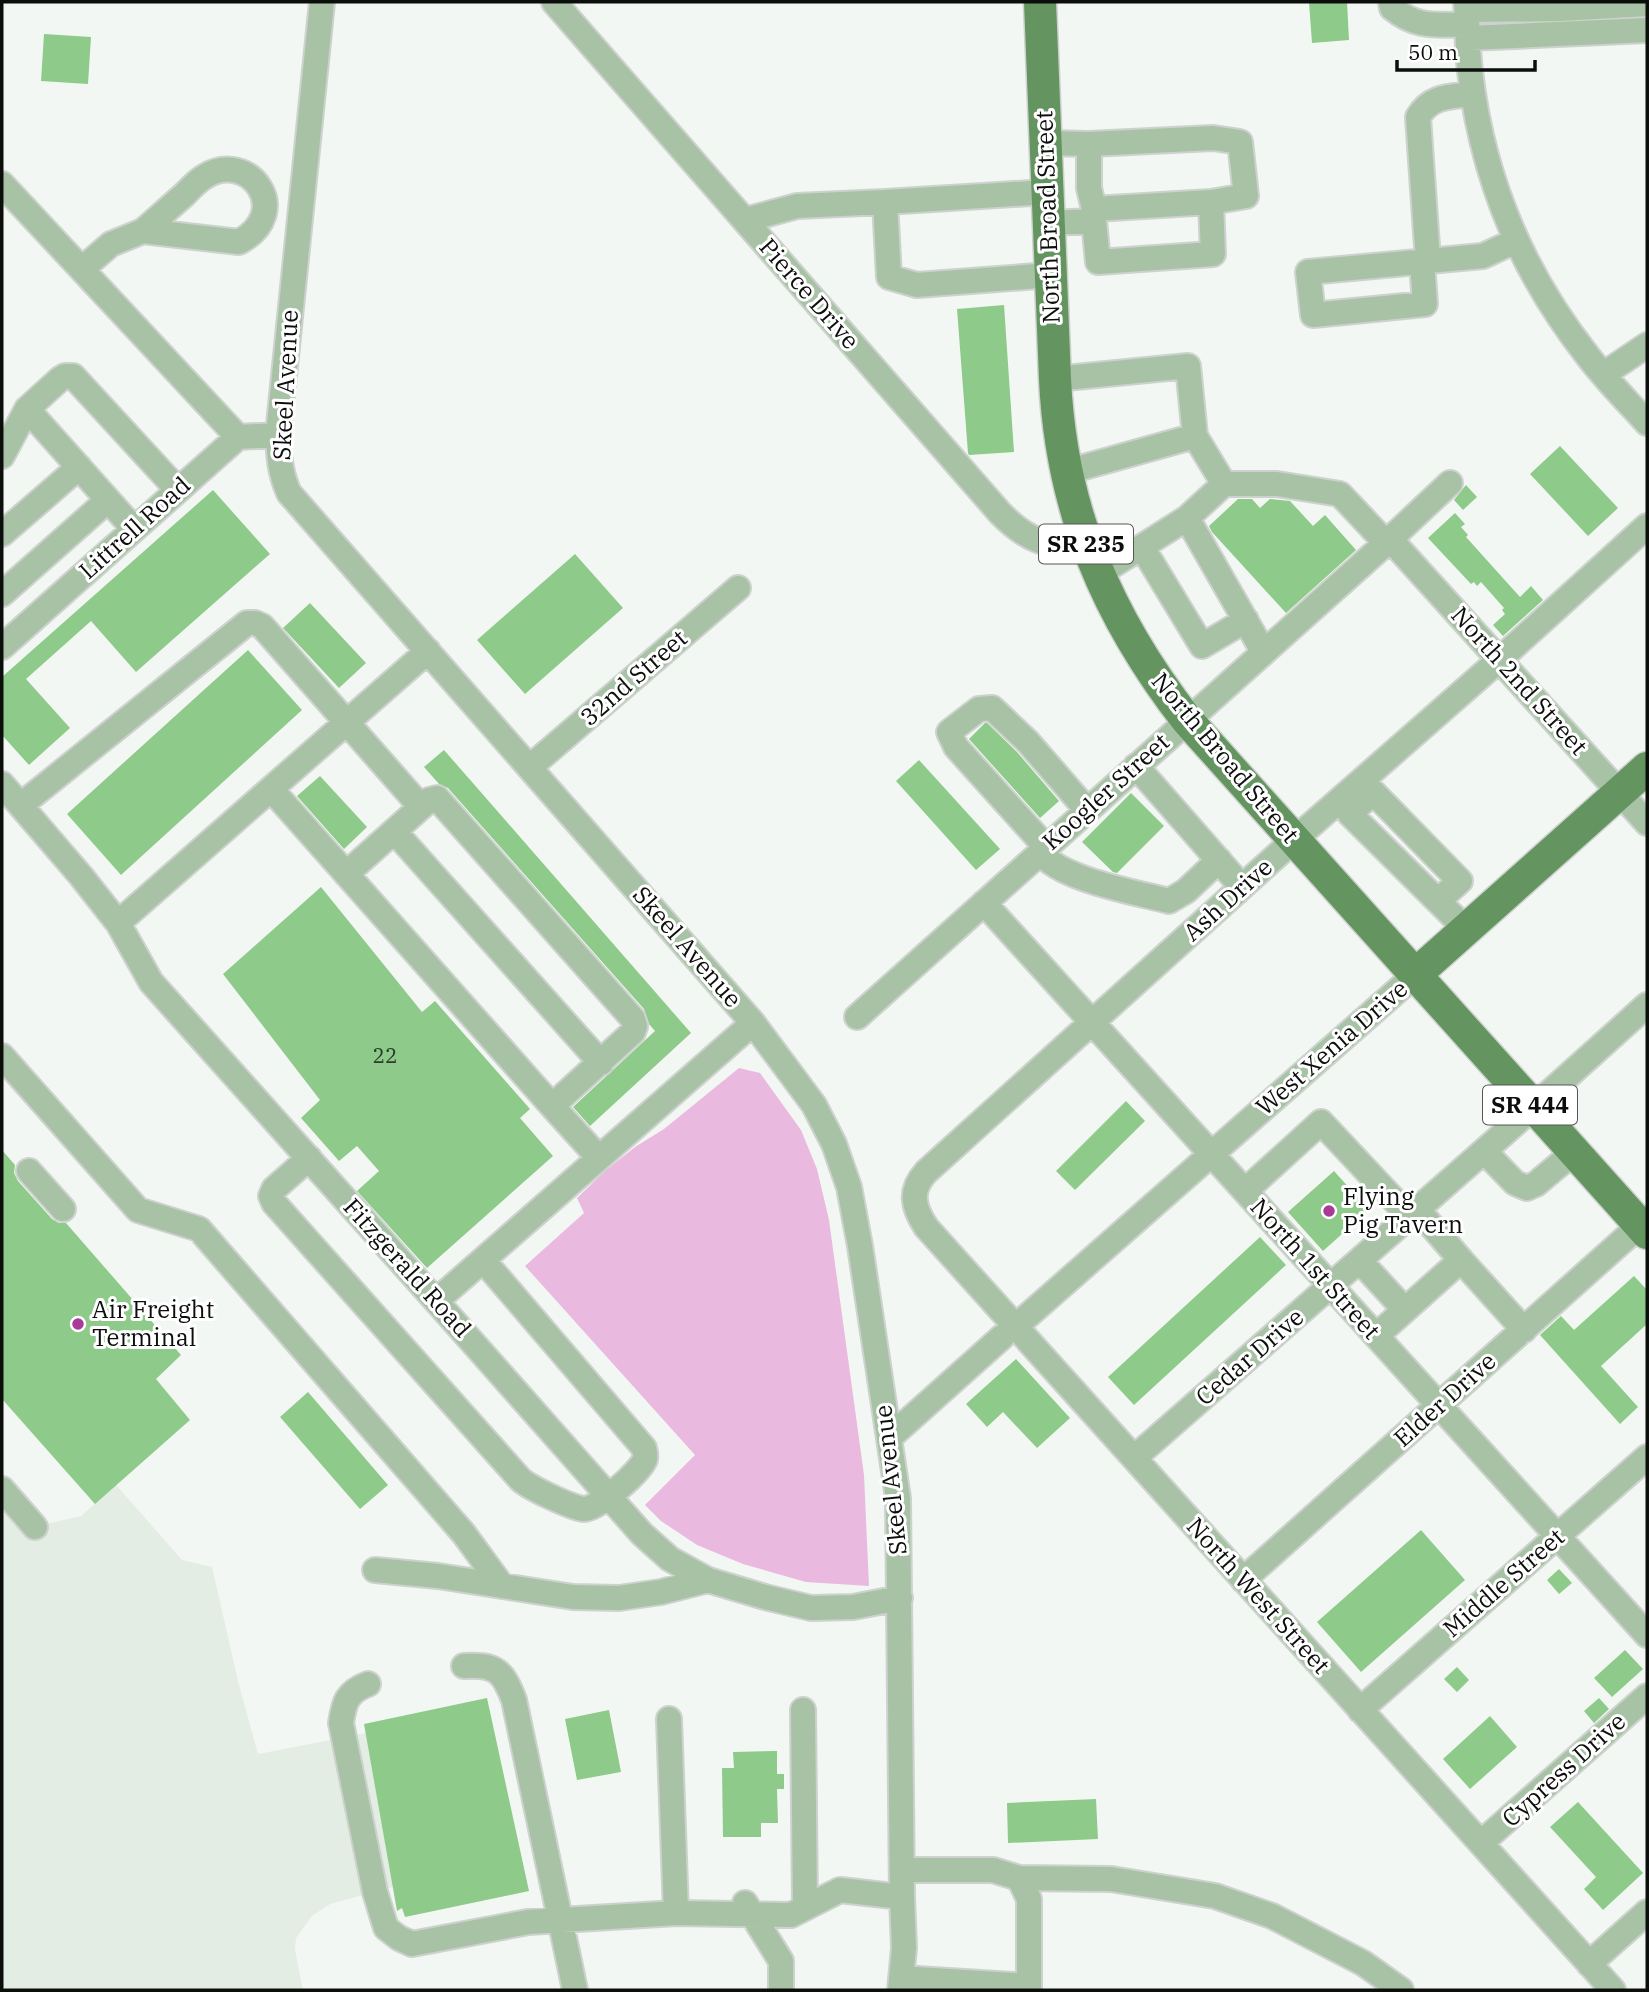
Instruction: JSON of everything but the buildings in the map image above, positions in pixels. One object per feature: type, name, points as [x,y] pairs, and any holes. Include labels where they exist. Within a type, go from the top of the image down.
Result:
[{"type":"main road","name":"North Broad Street","points":[[1040,2],[1055,379],[1060,437],[1074,507],[1093,560],[1126,629],[1146,664],[1187,720],[1573,1153],[1645,1226]]},
{"type":"main road","name":"West Xenia Drive","points":[[1415,975],[1647,768]]},
{"type":"street","name":"Skeel Avenue","points":[[322,2],[278,435],[279,462],[289,493],[753,1023],[814,1105],[834,1143],[849,1187],[898,1498],[904,1948],[901,1984]]},
{"type":"street","name":"Pierce Drive","points":[[554,2],[1000,513],[1018,531],[1040,542],[1056,545],[1093,560]]},
{"type":"street","points":[[1391,2],[1392,8],[1404,18],[1417,23],[1467,19],[1533,6],[1647,4]]},
{"type":"street","points":[[1568,5],[1569,34]]},
{"type":"street","points":[[1533,6],[1534,35]]},
{"type":"street","points":[[1467,19],[1534,35],[1647,30]]},
{"type":"street","points":[[1467,19],[1473,94],[1482,141],[1515,241],[1555,310],[1587,356],[1647,423]]},
{"type":"street","points":[[1473,94],[1426,105],[1418,117],[1425,261],[1425,304],[1313,315],[1308,272],[1425,261],[1483,256],[1515,241]]},
{"type":"street","points":[[745,220],[797,206],[885,202],[1048,208],[1094,215],[1246,196],[1240,142],[1213,138],[1089,144],[1045,143]]},
{"type":"street","points":[[1089,144],[1089,188],[1098,262],[1213,254],[1211,202]]},
{"type":"street","points":[[2,184],[239,437],[278,435]]},
{"type":"street","points":[[885,202],[888,277],[917,285],[1051,275]]},
{"type":"street","points":[[82,269],[111,244],[143,231]]},
{"type":"street","points":[[1604,374],[1647,345]]},
{"type":"street","points":[[1055,379],[1188,366],[1195,436],[1224,484],[1187,518],[1142,548],[1093,560]]},
{"type":"street","points":[[2,456],[27,409],[60,379],[73,376],[178,490]]},
{"type":"street","points":[[27,409],[134,529]]},
{"type":"street","points":[[1066,472],[1195,436]]},
{"type":"street","name":"Littrell Road","points":[[2,646],[239,437]]},
{"type":"street","points":[[2,534],[79,467]]},
{"type":"street","name":"Koogler Street","points":[[856,1017],[1450,483]]},
{"type":"street","name":"North 2nd Street","points":[[1224,484],[1277,484],[1340,494],[1388,541],[1647,823]]},
{"type":"street","points":[[2,594],[108,500]]},
{"type":"street","points":[[1187,518],[1263,651]]},
{"type":"street","name":"Ash Drive","points":[[915,1197],[916,1183],[926,1172],[1294,840],[1344,807],[1499,660],[1647,526]]},
{"type":"street","points":[[1142,548],[1202,646],[1246,620]]},
{"type":"street","name":"32nd Street","points":[[530,767],[737,588]]},
{"type":"street","points":[[21,805],[247,622],[262,626],[421,807]]},
{"type":"street","points":[[118,923],[428,651]]},
{"type":"street","points":[[1087,810],[1028,742],[992,708],[979,709],[949,732],[956,747],[1054,865],[1079,877],[1169,901],[1186,891],[1219,860]]},
{"type":"street","points":[[1136,766],[1242,887]]},
{"type":"street","name":"Fitzgerald Road","points":[[2,784],[118,923],[151,982],[642,1534],[670,1559],[708,1580],[765,1597],[811,1608],[853,1607],[900,1598]]},
{"type":"street","points":[[271,789],[599,1158]]},
{"type":"street","points":[[346,874],[429,800],[437,798],[633,1019],[633,1032],[552,1106]]},
{"type":"street","points":[[1344,807],[1466,929]]},
{"type":"street","points":[[394,831],[601,1063]]},
{"type":"street","name":"North 1st Street","points":[[984,903],[1647,1635]]},
{"type":"street","name":"West Xenia Drive","points":[[889,1438],[1415,975]]},
{"type":"street","name":"Cedar Drive","points":[[1134,1458],[1484,1152],[1647,1004]]},
{"type":"street","points":[[436,1301],[753,1023]]},
{"type":"street","points":[[2,1056],[138,1210],[199,1229],[464,1534],[502,1586]]},
{"type":"street","points":[[1245,1191],[1321,1122],[1461,1260],[1524,1329]]},
{"type":"street","points":[[1484,1152],[1515,1184],[1527,1188],[1536,1184],[1573,1153]]},
{"type":"street","points":[[309,1158],[274,1189],[271,1196],[274,1203],[526,1485],[584,1509],[595,1507],[639,1468],[646,1458],[644,1448],[483,1260]]},
{"type":"street","points":[[29,1171],[63,1209]]},
{"type":"street","name":"North West Street","points":[[915,1197],[917,1213],[926,1227],[1009,1332],[1134,1458],[1613,1990]]},
{"type":"street","name":"Elder Drive","points":[[1243,1580],[1524,1329],[1645,1226]]},
{"type":"street","points":[[1376,1336],[1461,1260]]},
{"type":"street","points":[[1360,1261],[1405,1310]]},
{"type":"street","name":"Middle Street","points":[[1360,1710],[1647,1457]]},
{"type":"street","points":[[2,1489],[35,1527]]},
{"type":"street","points":[[375,1570],[438,1576],[573,1597],[619,1598],[661,1592],[708,1580]]},
{"type":"street","points":[[464,1666],[488,1666],[499,1671],[511,1691],[575,1990]]},
{"type":"street","points":[[368,1684],[357,1689],[347,1699],[341,1723],[375,1892],[386,1928],[412,1944],[527,1922],[747,1906],[791,1915],[840,1891],[902,1897]]},
{"type":"street","name":"Cypress Drive","points":[[1481,1843],[1647,1696]]},
{"type":"street","points":[[803,1710],[805,1908]]},
{"type":"street","points":[[669,1719],[676,1913]]},
{"type":"street","points":[[902,1870],[993,1870],[1019,1878],[1111,1879],[1215,1896],[1283,1922],[1363,1963],[1401,1990]]},
{"type":"street","points":[[901,1984],[1029,1988],[1029,1899],[1019,1878]]},
{"type":"street","points":[[747,1906],[781,1961],[781,1990]]},
{"type":"street","points":[[1590,1964],[1647,1912]]},
{"type":"shaded area","points":[[739,1068],[760,1073],[801,1130],[817,1169],[829,1220],[864,1475],[869,1586],[806,1582],[743,1564],[697,1545],[661,1521],[645,1505],[695,1455],[525,1266],[584,1213],[577,1198],[605,1171],[635,1147],[664,1129]]},
{"type":"shaded area","points":[[116,1485],[182,1560],[212,1567],[258,1754],[366,1733],[393,1887],[330,1904],[312,1916],[296,1938],[295,1950],[303,1990],[2,1990],[2,1510],[20,1530],[81,1516]]},
{"type":"place","name":"Flying Pig Tavern","points":[[1329,1211]]},
{"type":"place","name":"Air Freight Terminal","points":[[78,1324]]}]
